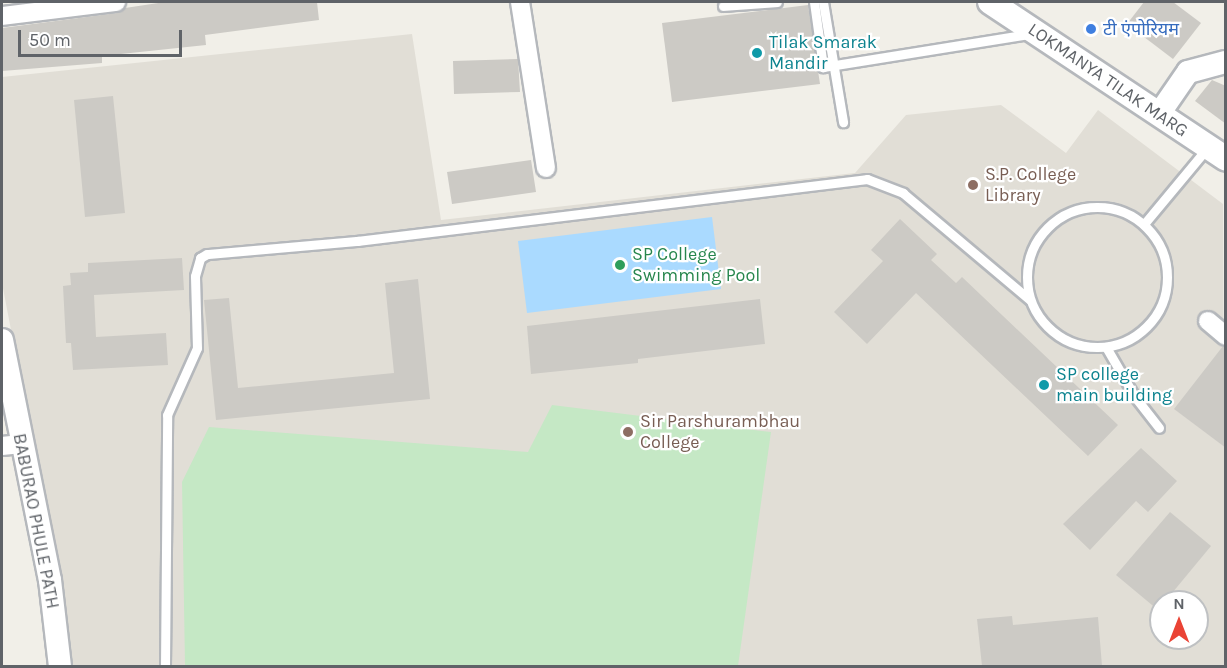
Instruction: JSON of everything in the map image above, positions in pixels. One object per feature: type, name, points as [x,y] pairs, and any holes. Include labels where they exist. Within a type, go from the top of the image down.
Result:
[{"type":"main road","name":"LOKMANYA TILAK MARG","points":[[990,2],[1217,153]]},
{"type":"street","points":[[2,16],[116,2]]},
{"type":"street","points":[[520,2],[546,168]]},
{"type":"street","points":[[1159,114],[1188,72],[1226,62]]},
{"type":"street","points":[[1208,321],[1226,336]]},
{"type":"street","name":"BABURAO PHULE PATH","points":[[2,340],[11,445],[50,580],[60,666]]},
{"type":"lane","points":[[723,6],[777,2]]},
{"type":"lane","points":[[814,2],[823,67],[1038,33]]},
{"type":"lane","points":[[823,2],[843,122]]},
{"type":"lane","points":[[1144,224],[1217,153]]},
{"type":"lane","points":[[165,666],[166,414],[197,348],[195,276],[200,258],[207,254],[357,241],[867,179],[903,193],[1030,300],[1042,321],[1060,337],[1082,345],[1106,346],[1129,340],[1148,325],[1162,306],[1168,284],[1167,262],[1158,241],[1144,224],[1125,212],[1102,207],[1080,208],[1059,218],[1042,232],[1031,253],[1026,276],[1030,300]]},
{"type":"lane","points":[[1106,346],[1135,397],[1159,428]]},
{"type":"shaded area","name":"Sir Parshurambhau College","points":[[412,34],[441,220],[855,173],[906,115],[1001,105],[1066,153],[1098,110],[1223,204],[1225,666],[70,666],[59,580],[2,283],[2,77]]},
{"type":"green space","points":[[552,405],[771,432],[738,666],[185,666],[182,482],[209,427],[528,452]]},
{"type":"water","name":"SP College Swimming Pool","points":[[712,217],[721,289],[527,313],[518,241]]},
{"type":"building","points":[[165,2],[317,2],[319,20],[205,35],[206,45],[102,56],[102,63],[2,71],[2,28],[117,13],[125,8]]},
{"type":"building","points":[[1144,2],[1173,2],[1201,23],[1173,59],[1127,24]]},
{"type":"building","points":[[808,5],[820,84],[672,102],[662,23]]},
{"type":"building","points":[[518,59],[520,92],[454,94],[453,61]]},
{"type":"building","points":[[1212,80],[1226,86],[1226,124],[1195,101]]},
{"type":"building","points":[[113,96],[125,213],[85,217],[74,100]]},
{"type":"building","points":[[531,160],[536,192],[452,204],[447,172]]},
{"type":"building","name":"SP college main building","points":[[900,219],[937,254],[931,260],[956,283],[962,277],[1118,425],[1088,456],[916,293],[867,344],[834,312],[883,261],[871,250]]},
{"type":"building","points":[[182,258],[184,290],[94,295],[96,337],[166,333],[168,365],[73,370],[71,343],[66,343],[63,286],[71,285],[70,273],[88,272],[88,263]]},
{"type":"building","points":[[418,279],[430,399],[216,420],[204,300],[229,298],[238,388],[394,373],[385,283]]},
{"type":"building","points":[[760,299],[765,344],[638,359],[638,363],[531,374],[527,326]]},
{"type":"building","points":[[1223,346],[1226,347],[1226,448],[1174,409]]},
{"type":"building","points":[[1141,448],[1177,481],[1148,512],[1136,501],[1090,550],[1063,524]]},
{"type":"building","points":[[1170,512],[1211,546],[1175,590],[1149,590],[1149,602],[1116,575]]},
{"type":"building","points":[[1012,616],[1013,625],[1098,617],[1102,666],[982,666],[977,619]]},
{"type":"place","name":"टी एंपोरियम","points":[[1091,29]]},
{"type":"place","name":"Tilak Smarak Mandir","points":[[757,53]]},
{"type":"place","name":"S.P. College Library","points":[[973,185]]},
{"type":"place","name":"SP College Swimming Pool","points":[[620,265]]},
{"type":"place","name":"SP college main building","points":[[1044,385]]},
{"type":"place","name":"Sir Parshurambhau College","points":[[628,432]]}]
